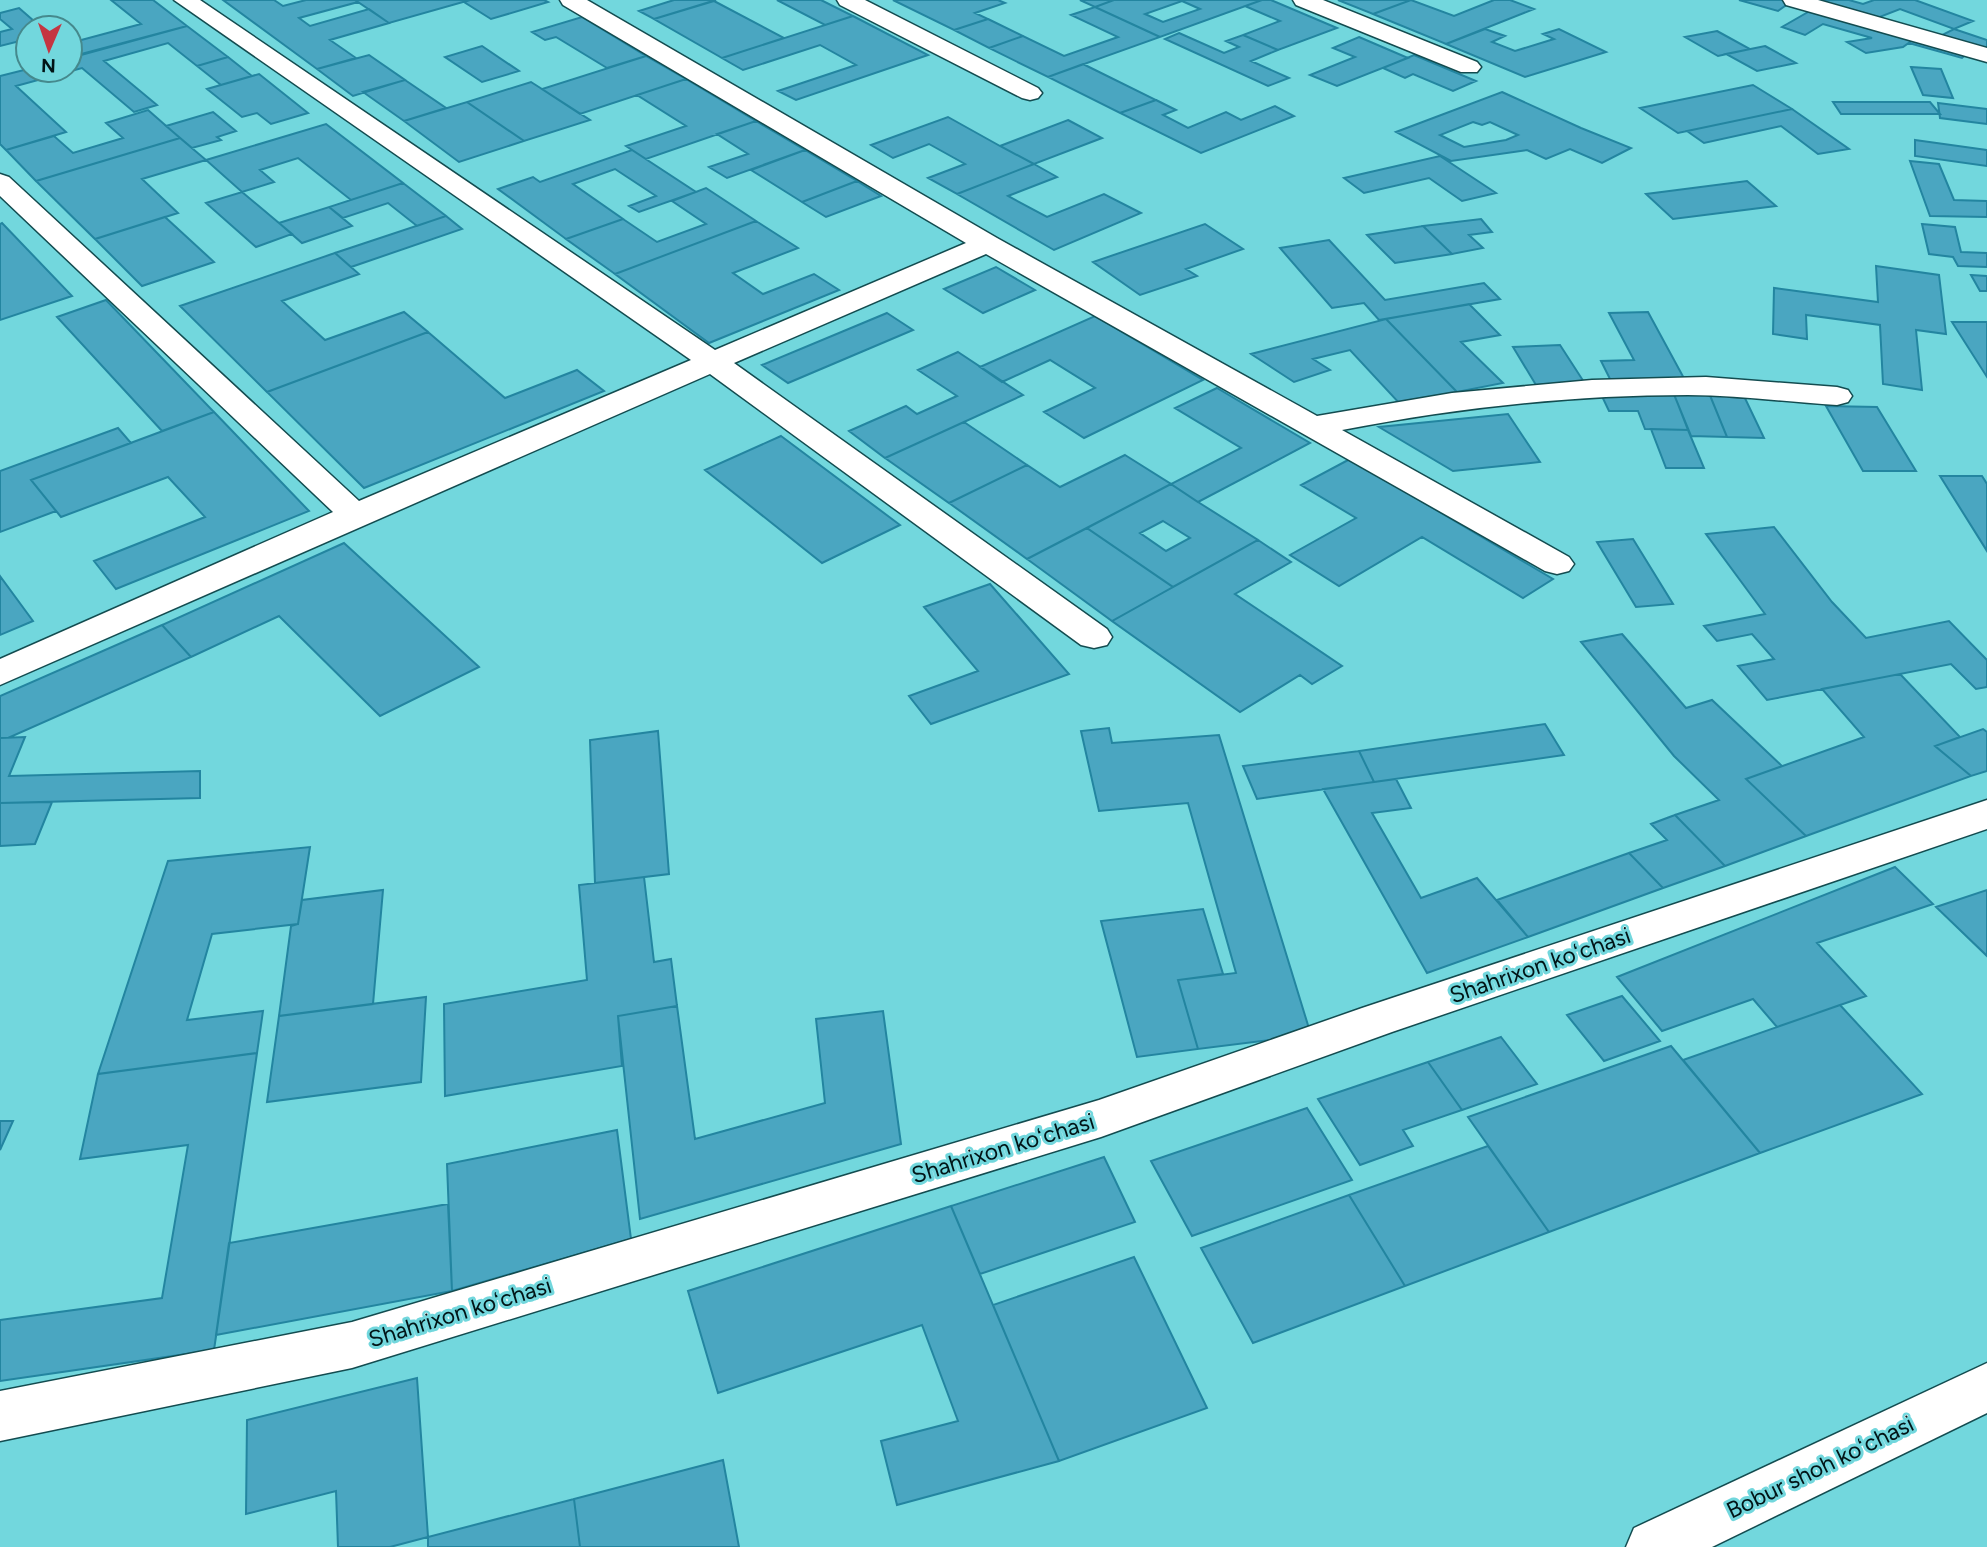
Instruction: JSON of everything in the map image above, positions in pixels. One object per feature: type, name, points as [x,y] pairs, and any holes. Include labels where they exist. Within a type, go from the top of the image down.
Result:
[{"type":"street","points":[[185,0],[712,361],[1094,637]]},
{"type":"street","points":[[571,0],[987,244],[1557,564]]},
{"type":"street","points":[[848,0],[1030,93]]},
{"type":"street","points":[[1304,0],[1469,67]]},
{"type":"street","points":[[1794,0],[1987,55]]},
{"type":"street","points":[[0,182],[355,515]]},
{"type":"street","points":[[0,673],[355,515],[987,244]]},
{"type":"street","points":[[1311,426],[1401,409],[1509,394],[1590,389],[1691,386],[1837,396]]},
{"type":"street","name":"Shahrixon koʻchasi","points":[[0,1416],[352,1345],[1101,1118],[1377,1020],[1987,814]]},
{"type":"street","name":"Bobur shoh koʻchasi","points":[[1653,1547],[1987,1387]]},
{"type":"building","points":[[111,0],[153,0],[187,26],[84,53],[84,39],[141,24]]},
{"type":"building","points":[[223,0],[274,0],[283,6],[306,0],[355,0],[358,2],[299,18],[310,26],[369,9],[389,23],[330,40],[356,58],[317,69]]},
{"type":"building","points":[[355,0],[470,0],[389,23]]},
{"type":"building","points":[[674,0],[716,0],[654,19],[639,11]]},
{"type":"building","points":[[777,0],[821,0],[853,16],[825,25]]},
{"type":"building","points":[[893,0],[998,0],[1005,3],[975,13],[988,19],[954,30]]},
{"type":"building","points":[[1080,0],[1114,0],[1095,7]]},
{"type":"building","points":[[1114,0],[1262,0],[1160,37],[1095,7]],"holes":[[[1182,1],[1200,9],[1163,22],[1145,14]]]},
{"type":"building","points":[[1271,0],[1337,28],[1278,50],[1243,35],[1280,21],[1245,6]]},
{"type":"building","points":[[1338,0],[1411,0],[1373,14]]},
{"type":"building","points":[[1411,0],[1454,16],[1494,0],[1510,0],[1534,9],[1446,44],[1373,14]]},
{"type":"building","points":[[1739,0],[1788,0],[1792,1],[1778,11]]},
{"type":"building","points":[[1807,0],[1849,0],[1863,4],[1874,0],[1915,0],[1973,21],[1954,29],[1900,9],[1872,20]]},
{"type":"building","points":[[714,1],[784,38],[722,58],[654,19]]},
{"type":"building","points":[[464,2],[548,2],[491,19]]},
{"type":"building","points":[[1095,7],[1160,37],[1048,77],[989,48],[1023,36],[1064,56],[1118,37],[1071,15]]},
{"type":"building","points":[[19,8],[26,14],[14,14],[14,42],[0,46],[0,32],[12,29],[0,19],[0,13]]},
{"type":"building","points":[[1815,8],[1917,37],[1903,47],[1866,53],[1847,42],[1872,38],[1823,24],[1805,35],[1782,27]]},
{"type":"building","points":[[853,16],[928,55],[796,100],[778,91],[856,65],[820,45],[743,70],[722,58]]},
{"type":"building","points":[[582,17],[646,56],[607,68],[556,37],[545,40],[532,32]]},
{"type":"building","points":[[988,19],[1023,36],[989,48],[954,30]]},
{"type":"building","points":[[187,26],[228,57],[197,66],[168,43],[104,61],[157,105],[134,112],[84,70],[84,54]]},
{"type":"building","points":[[1485,29],[1505,36],[1492,42],[1515,51],[1554,39],[1543,34],[1559,29],[1606,52],[1525,77],[1446,44]]},
{"type":"building","points":[[1954,29],[1987,40],[1987,54],[1938,37]]},
{"type":"building","points":[[1717,31],[1750,49],[1718,56],[1685,37]]},
{"type":"building","points":[[1179,33],[1224,53],[1239,47],[1226,41],[1243,35],[1278,50],[1251,61],[1289,78],[1268,86],[1165,39]]},
{"type":"building","points":[[1359,37],[1408,58],[1337,86],[1310,75],[1355,57],[1333,48]]},
{"type":"building","points":[[1917,37],[1970,51],[1962,58],[1909,43]]},
{"type":"building","points":[[482,46],[519,71],[482,82],[445,57]]},
{"type":"building","points":[[1765,46],[1796,63],[1757,71],[1726,54]]},
{"type":"building","points":[[369,55],[405,80],[353,96],[317,69]]},
{"type":"building","points":[[1414,55],[1476,81],[1453,91],[1413,74],[1405,78],[1383,68]]},
{"type":"building","points":[[646,56],[686,79],[580,114],[542,89]]},
{"type":"building","points":[[228,57],[252,76],[221,85],[197,66]]},
{"type":"building","points":[[1083,64],[1156,100],[1120,113],[1048,77]]},
{"type":"building","points":[[1911,67],[1941,69],[1953,98],[1923,95]]},
{"type":"building","points":[[14,72],[14,84],[23,84],[16,86],[66,132],[6,150],[0,144],[0,76]]},
{"type":"building","points":[[259,74],[308,113],[271,124],[257,113],[242,117],[207,89]]},
{"type":"building","points":[[686,79],[756,121],[646,159],[626,146],[686,126],[637,95]]},
{"type":"building","points":[[405,80],[446,108],[404,121],[363,92]]},
{"type":"building","points":[[531,82],[590,120],[524,141],[467,102]]},
{"type":"building","points":[[1753,85],[1792,109],[1678,133],[1640,108]]},
{"type":"building","points":[[1502,92],[1631,148],[1602,163],[1570,149],[1546,159],[1527,150],[1451,161],[1396,132]],"holes":[[[1473,122],[1482,125],[1490,122],[1518,135],[1506,140],[1464,147],[1440,135]]]},
{"type":"building","points":[[1156,100],[1176,110],[1163,115],[1188,128],[1226,112],[1241,120],[1275,106],[1294,116],[1201,153],[1120,113]]},
{"type":"building","points":[[467,102],[524,141],[459,162],[404,121]]},
{"type":"building","points":[[1833,102],[1930,102],[1940,114],[1841,114]]},
{"type":"building","points":[[1938,103],[1987,109],[1987,124],[1940,118]]},
{"type":"building","points":[[1792,109],[1849,149],[1818,154],[1781,126],[1704,143],[1687,131]]},
{"type":"building","points":[[148,110],[180,138],[36,181],[6,150],[54,136],[73,153],[123,138],[106,123]]},
{"type":"building","points":[[213,112],[236,131],[217,137],[221,140],[192,148],[166,126]]},
{"type":"building","points":[[948,117],[1034,164],[957,194],[928,178],[965,164],[929,144],[893,158],[871,145]]},
{"type":"building","points":[[1068,120],[1102,138],[1034,164],[1000,146]]},
{"type":"building","points":[[756,121],[805,150],[727,178],[709,167],[748,154],[717,134]]},
{"type":"building","points":[[326,124],[403,183],[351,200],[298,158],[260,170],[274,182],[242,192],[206,160]]},
{"type":"building","points":[[180,138],[206,160],[142,179],[178,213],[95,239],[36,181]]},
{"type":"building","points":[[1915,140],[1987,150],[1987,166],[1915,156]]},
{"type":"building","points":[[632,150],[696,192],[639,212],[629,206],[656,196],[615,169],[573,184],[623,219],[566,239],[498,189],[533,177],[540,182]]},
{"type":"building","points":[[805,150],[857,181],[802,202],[751,170]]},
{"type":"building","points":[[1440,156],[1496,193],[1462,201],[1429,178],[1364,193],[1344,178]]},
{"type":"building","points":[[1910,161],[1939,164],[1954,200],[1987,201],[1987,217],[1930,216]]},
{"type":"building","points":[[1034,164],[1057,177],[1008,196],[1047,217],[1104,194],[1141,213],[1054,250],[957,194]]},
{"type":"building","points":[[857,181],[881,196],[826,217],[802,202]]},
{"type":"building","points":[[1747,181],[1776,206],[1673,219],[1646,194]]},
{"type":"building","points":[[403,183],[446,216],[417,226],[388,203],[343,218],[329,207]]},
{"type":"building","points":[[706,188],[756,221],[615,274],[566,239],[623,219],[657,242],[706,224],[672,201]]},
{"type":"building","points":[[242,192],[292,234],[256,247],[206,203]]},
{"type":"building","points":[[329,207],[352,226],[302,243],[279,223]]},
{"type":"building","points":[[446,216],[462,229],[351,267],[335,253]]},
{"type":"building","points":[[165,217],[214,262],[142,286],[95,239]]},
{"type":"building","points":[[1481,219],[1492,232],[1469,235],[1483,248],[1452,254],[1423,226]]},
{"type":"building","points":[[756,221],[798,248],[733,273],[763,294],[814,274],[839,290],[709,343],[615,274]]},
{"type":"building","points":[[2,223],[72,296],[0,320]]},
{"type":"building","points":[[1205,224],[1243,249],[1186,269],[1197,276],[1140,295],[1093,262]]},
{"type":"building","points":[[1922,224],[1955,227],[1961,252],[1987,253],[1987,267],[1958,266],[1953,257],[1929,254]]},
{"type":"building","points":[[1423,226],[1452,254],[1395,263],[1367,235]]},
{"type":"building","points":[[1329,240],[1385,300],[1484,283],[1500,299],[1379,320],[1364,303],[1332,308],[1280,248]]},
{"type":"building","points":[[335,253],[359,274],[282,301],[325,340],[404,312],[428,332],[267,392],[180,306]]},
{"type":"building","points":[[1876,266],[1939,275],[1946,334],[1916,330],[1922,390],[1883,384],[1880,325],[1806,315],[1807,339],[1773,334],[1774,288],[1878,302]]},
{"type":"building","points":[[996,267],[1035,290],[983,313],[944,289]]},
{"type":"building","points":[[1971,275],[1987,276],[1987,291],[1980,291]]},
{"type":"building","points":[[106,300],[214,412],[162,431],[57,317]]},
{"type":"building","points":[[1469,304],[1500,335],[1461,342],[1503,383],[1457,392],[1386,319]]},
{"type":"building","points":[[1648,312],[1686,382],[1612,383],[1601,361],[1634,360],[1609,313]]},
{"type":"building","points":[[887,313],[913,330],[788,383],[762,365]]},
{"type":"building","points":[[1095,316],[1203,380],[1084,438],[1044,412],[1095,388],[1050,360],[1002,382],[980,367]]},
{"type":"building","points":[[1386,319],[1457,392],[1400,404],[1350,350],[1313,359],[1330,370],[1294,382],[1251,354]]},
{"type":"building","points":[[1952,322],[1987,322],[1987,377]]},
{"type":"building","points":[[428,332],[505,398],[577,370],[604,391],[364,488],[267,392]]},
{"type":"building","points":[[1560,345],[1584,382],[1536,385],[1513,347]]},
{"type":"building","points":[[958,352],[1023,395],[885,458],[849,431],[906,406],[917,414],[957,396],[918,370]]},
{"type":"building","points":[[1217,388],[1310,443],[1198,502],[1171,484],[1241,448],[1175,408]]},
{"type":"building","points":[[1672,389],[1688,430],[1645,429],[1638,411],[1609,411],[1599,390]]},
{"type":"building","points":[[1673,392],[1709,393],[1727,437],[1691,436]]},
{"type":"building","points":[[1709,393],[1743,394],[1764,438],[1727,437]]},
{"type":"building","points":[[1826,406],[1877,407],[1916,471],[1863,471]]},
{"type":"building","points":[[214,412],[309,511],[116,589],[94,561],[205,517],[168,477],[61,517],[31,480]]},
{"type":"building","points":[[1508,414],[1540,462],[1453,471],[1379,427]]},
{"type":"building","points":[[964,422],[1027,465],[949,503],[885,458]]},
{"type":"building","points":[[118,428],[131,443],[31,480],[56,511],[0,532],[0,471]]},
{"type":"building","points":[[1651,429],[1688,430],[1704,468],[1666,468]]},
{"type":"building","points":[[781,436],[900,525],[822,563],[705,470]]},
{"type":"building","points":[[1125,455],[1171,484],[1027,559],[949,503],[1027,465],[1060,487]]},
{"type":"building","points":[[1350,459],[1553,579],[1523,598],[1422,537],[1339,586],[1290,555],[1356,518],[1301,485]]},
{"type":"building","points":[[1940,476],[1982,476],[1987,484],[1987,551]]},
{"type":"building","points":[[1171,484],[1258,540],[1173,587],[1087,528]],"holes":[[[1163,521],[1190,538],[1166,551],[1140,533]]]},
{"type":"building","points":[[1774,527],[1832,602],[1866,638],[1949,621],[1987,660],[1987,687],[1976,689],[1951,664],[1767,700],[1738,666],[1774,659],[1752,634],[1717,641],[1704,626],[1765,614],[1706,534]]},
{"type":"building","points":[[1087,528],[1173,587],[1112,621],[1027,559]]},
{"type":"building","points":[[1633,539],[1673,604],[1636,607],[1597,542]]},
{"type":"building","points":[[1258,540],[1291,562],[1235,594],[1342,666],[1312,684],[1300,675],[1240,712],[1112,621]]},
{"type":"building","points":[[344,543],[479,667],[380,716],[279,616],[191,657],[162,625]]},
{"type":"building","points":[[0,576],[33,621],[0,635]]},
{"type":"building","points":[[990,584],[1069,674],[931,724],[909,696],[978,671],[924,607]]},
{"type":"building","points":[[162,625],[191,657],[8,738],[0,738],[0,696]]},
{"type":"building","points":[[1622,634],[1686,708],[1712,700],[1782,766],[1746,779],[1806,836],[1725,866],[1675,815],[1719,800],[1674,756],[1581,642]]},
{"type":"building","points":[[1900,674],[1960,737],[1935,746],[1971,776],[1806,836],[1746,779],[1864,737],[1822,689]]},
{"type":"building","points":[[1545,724],[1564,755],[1374,782],[1359,751]]},
{"type":"building","points":[[1109,728],[1112,743],[1219,735],[1311,1035],[1198,1049],[1178,980],[1236,973],[1188,803],[1099,811],[1081,731]]},
{"type":"building","points":[[1983,729],[1987,732],[1987,771],[1971,776],[1935,746]]},
{"type":"building","points":[[658,731],[669,874],[595,883],[590,740]]},
{"type":"building","points":[[25,737],[9,776],[200,771],[200,798],[0,803],[0,738]]},
{"type":"building","points":[[1359,751],[1374,782],[1257,799],[1243,766]]},
{"type":"building","points":[[1396,779],[1411,808],[1372,813],[1421,898],[1477,878],[1528,937],[1427,973],[1323,789]]},
{"type":"building","points":[[52,802],[35,844],[0,846],[0,803]]},
{"type":"building","points":[[1675,815],[1725,866],[1663,888],[1629,853],[1667,840],[1651,824]]},
{"type":"building","points":[[310,847],[298,924],[212,934],[187,1020],[263,1011],[257,1053],[98,1074],[168,861]]},
{"type":"building","points":[[1629,853],[1663,888],[1528,937],[1497,900]]},
{"type":"building","points":[[1895,867],[1933,904],[1817,943],[1866,996],[1777,1027],[1753,999],[1662,1031],[1617,977]]},
{"type":"building","points":[[644,877],[654,962],[671,959],[677,1006],[618,1016],[622,1066],[445,1096],[444,1004],[587,980],[579,885]]},
{"type":"building","points":[[383,890],[373,1004],[279,1016],[291,926],[298,924],[302,900]]},
{"type":"building","points":[[1987,890],[1987,956],[1936,907]]},
{"type":"building","points":[[1203,909],[1223,974],[1178,980],[1198,1049],[1137,1057],[1101,921]]},
{"type":"building","points":[[1622,996],[1660,1041],[1604,1061],[1567,1015]]},
{"type":"building","points":[[426,997],[421,1082],[267,1102],[279,1016]]},
{"type":"building","points":[[1840,1005],[1922,1094],[1760,1153],[1683,1060]]},
{"type":"building","points":[[677,1006],[695,1139],[825,1103],[816,1019],[883,1011],[901,1144],[640,1219],[618,1016]]},
{"type":"building","points":[[1501,1037],[1537,1084],[1462,1110],[1428,1062]]},
{"type":"building","points":[[1671,1046],[1760,1153],[1549,1232],[1468,1117]]},
{"type":"building","points":[[257,1053],[214,1350],[0,1381],[0,1320],[162,1298],[188,1145],[80,1159],[98,1074]]},
{"type":"building","points":[[1428,1062],[1462,1110],[1403,1130],[1413,1146],[1360,1165],[1318,1099]]},
{"type":"building","points":[[1307,1108],[1352,1180],[1192,1236],[1151,1161]]},
{"type":"building","points":[[0,1121],[13,1121],[0,1150]]},
{"type":"building","points":[[617,1130],[631,1239],[452,1291],[447,1164]]},
{"type":"building","points":[[1488,1146],[1549,1232],[1405,1286],[1349,1195]]},
{"type":"building","points":[[1104,1157],[1135,1222],[980,1274],[951,1206]]},
{"type":"building","points":[[1349,1195],[1405,1286],[1253,1343],[1201,1248]]},
{"type":"building","points":[[448,1204],[452,1291],[216,1335],[229,1243]]},
{"type":"building","points":[[951,1206],[1059,1461],[897,1505],[881,1441],[958,1421],[922,1325],[718,1393],[688,1291]]},
{"type":"building","points":[[1134,1257],[1207,1408],[1059,1461],[993,1305]]},
{"type":"building","points":[[417,1378],[428,1537],[390,1547],[338,1547],[336,1491],[246,1514],[247,1420]]},
{"type":"building","points":[[723,1460],[739,1547],[580,1547],[574,1499]]},
{"type":"building","points":[[574,1499],[580,1547],[428,1547],[428,1537]]}]
